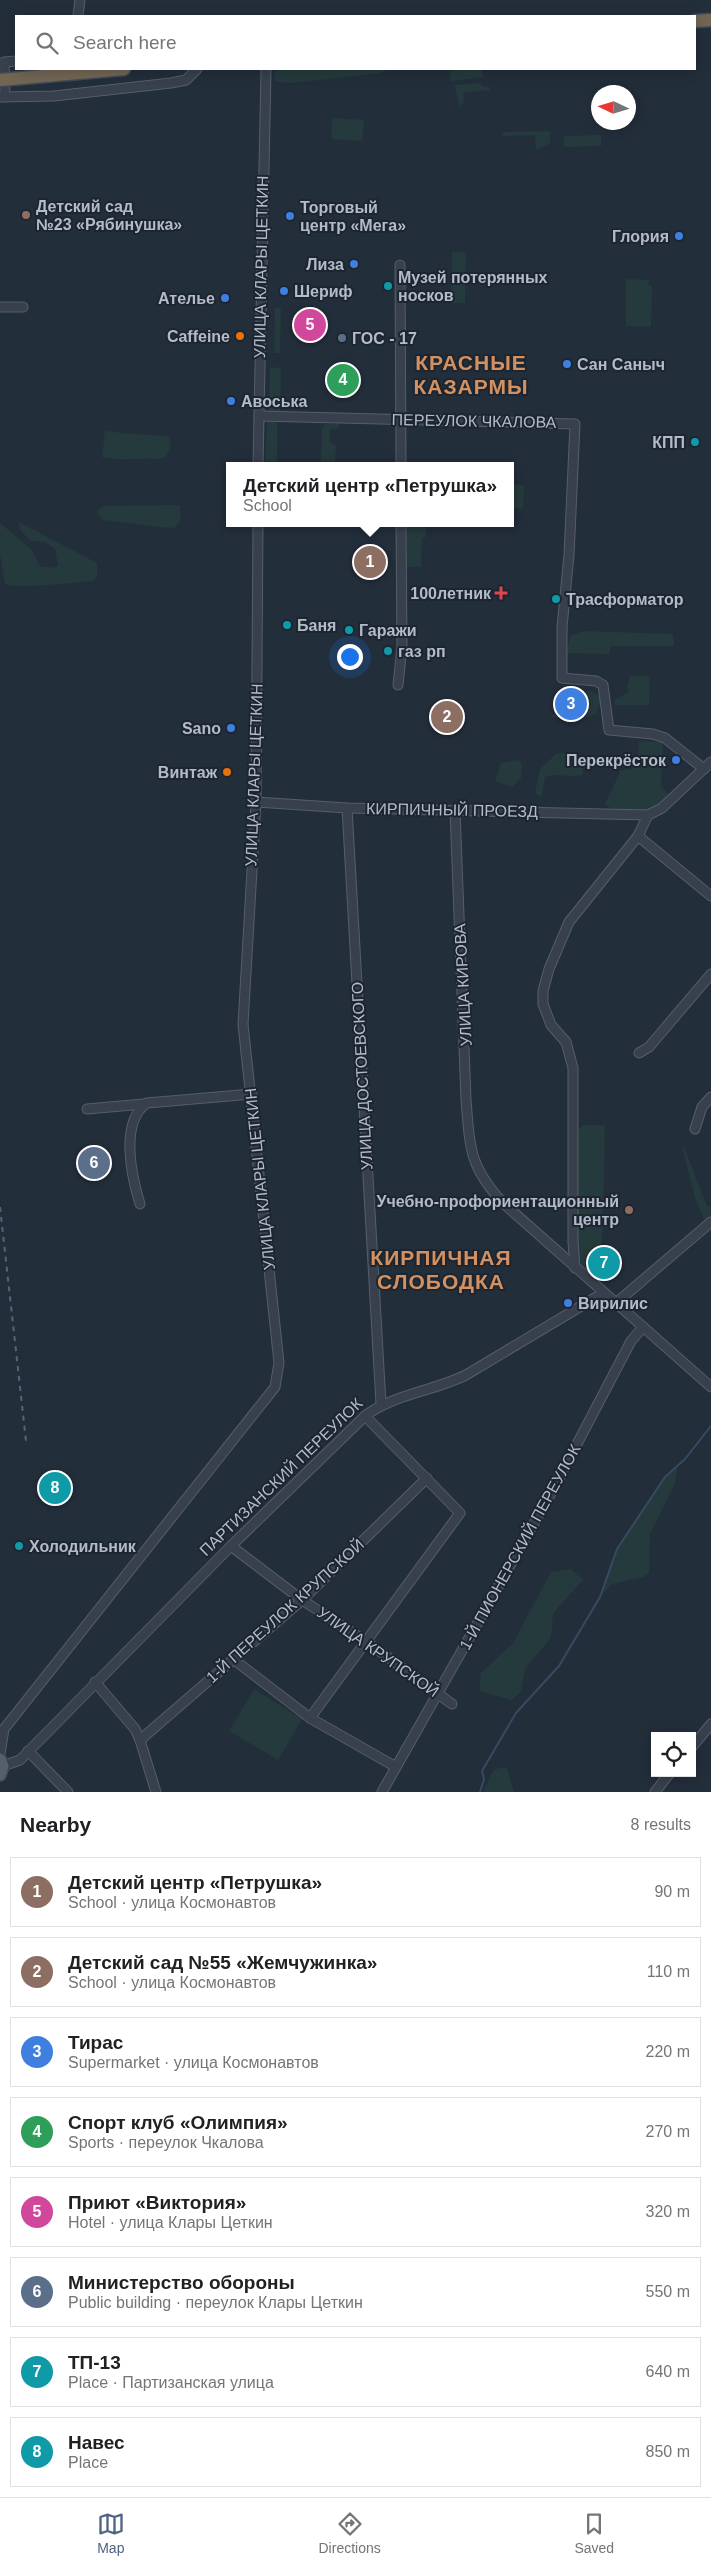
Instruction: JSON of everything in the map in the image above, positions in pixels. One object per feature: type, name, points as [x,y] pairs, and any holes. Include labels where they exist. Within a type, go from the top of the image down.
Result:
[{"type":"highway","points":[[696,21],[711,20]]},
{"type":"highway","points":[[0,80],[113,70]]},
{"type":"street","points":[[78,15],[80,0]]},
{"type":"street","points":[[15,61],[4,62],[2,97],[54,96],[186,80],[196,70]]},
{"type":"street","name":"УЛИЦА КЛАРЫ ЦЕТКИН","points":[[258,462],[266,70]]},
{"type":"street","points":[[400,265],[402,462]]},
{"type":"street","points":[[0,306],[22,308]]},
{"type":"street","name":"ПЕРЕУЛОК ЧКАЛОВА","points":[[259,416],[575,424],[569,555],[562,627],[562,678],[596,681],[603,685],[609,730],[653,734],[665,738],[708,766]]},
{"type":"street","name":"УЛИЦА КЛАРЫ ЦЕТКИН","points":[[0,1754],[0,1740],[4,1729],[275,1387],[279,1363],[243,1006],[256,802],[258,527]]},
{"type":"street","points":[[398,685],[402,648],[401,527]]},
{"type":"street","points":[[575,1268],[573,1242],[573,1068],[566,1042],[546,1016],[543,1004],[543,991],[549,969],[569,922],[638,836],[648,815],[662,808],[708,766]]},
{"type":"street","name":"КИРПИЧНЫЙ ПРОЕЗД","points":[[256,802],[347,808],[648,815]]},
{"type":"street","name":"УЛИЦА ДОСТОЕВСКОГО","points":[[347,808],[382,1404]]},
{"type":"street","name":"УЛИЦА КИРОВА","points":[[455,810],[466,1100],[470,1144],[481,1176],[499,1198],[575,1268],[711,1387]]},
{"type":"street","points":[[638,836],[711,896]]},
{"type":"street","points":[[639,1053],[649,1047],[711,974]]},
{"type":"street","points":[[87,1109],[252,1094]]},
{"type":"street","points":[[695,1129],[702,1107],[711,1097]]},
{"type":"street","points":[[140,1204],[131,1176],[130,1154],[136,1115],[147,1103]]},
{"type":"street","points":[[616,1304],[711,1222]]},
{"type":"street","name":"ПАРТИЗАНСКИЙ ПЕРЕУЛОК","points":[[1,1770],[20,1760],[231,1546],[365,1416],[382,1404],[444,1385],[466,1375],[604,1293]]},
{"type":"street","name":"1-Й ПИОНЕРСКИЙ ПЕРЕУЛОК","points":[[382,1792],[555,1486],[631,1342],[643,1327]]},
{"type":"street","points":[[310,1718],[460,1513],[365,1416]]},
{"type":"street","name":"1-Й ПЕРЕУЛОК КРУПСКОЙ","points":[[140,1740],[302,1600],[427,1478]]},
{"type":"street","name":"УЛИЦА КРУПСКОЙ","points":[[231,1546],[302,1600],[367,1642],[452,1704]]},
{"type":"street","points":[[233,1659],[310,1718],[396,1767]]},
{"type":"street","points":[[95,1682],[124,1714],[140,1740],[156,1792]]},
{"type":"street","points":[[696,1742],[711,1724]]},
{"type":"street","points":[[28,1752],[68,1792]]},
{"type":"street","points":[[655,1792],[667,1777]]},
{"type":"green space","points":[[277,70],[387,70],[381,73],[293,83],[275,82],[274,75]]},
{"type":"green space","points":[[449,70],[482,70],[483,77],[451,81]]},
{"type":"green space","points":[[480,83],[483,87],[489,87],[490,90],[463,93],[465,102],[459,106],[455,85]]},
{"type":"green space","points":[[332,118],[364,120],[362,141],[331,139]]},
{"type":"green space","points":[[550,131],[550,143],[536,151],[535,135],[503,136],[503,132]]},
{"type":"green space","points":[[601,135],[601,146],[564,147],[564,136]]},
{"type":"green space","points":[[452,252],[466,252],[465,303],[451,303]]},
{"type":"green space","points":[[626,279],[649,280],[649,286],[652,286],[651,327],[626,326]]},
{"type":"green space","points":[[275,308],[281,308],[280,353],[274,353]]},
{"type":"green space","points":[[270,367],[281,368],[280,414],[269,414]]},
{"type":"green space","points":[[267,422],[277,422],[277,462],[265,462]]},
{"type":"green space","points":[[325,424],[339,424],[339,428],[330,430],[330,442],[336,446],[335,462],[321,462],[322,428]]},
{"type":"green space","points":[[105,430],[169,437],[171,448],[165,457],[159,459],[102,457]]},
{"type":"green space","points":[[514,484],[524,485],[523,509],[514,508]]},
{"type":"green space","points":[[104,506],[180,506],[181,515],[180,521],[174,528],[103,520],[98,514],[99,509]]},
{"type":"green space","points":[[19,522],[97,563],[97,577],[93,581],[47,585],[11,586],[5,584],[0,554],[0,523],[31,549],[40,566],[53,568],[58,565],[55,549],[45,542],[31,541],[20,530]]},
{"type":"green space","points":[[407,527],[426,527],[426,537],[422,538],[421,567],[406,567]]},
{"type":"green space","points":[[583,631],[673,634],[674,646],[611,646],[609,654],[567,653],[570,636]]},
{"type":"green space","points":[[630,676],[650,676],[649,705],[615,705],[615,700],[629,692],[627,686]]},
{"type":"green space","points":[[590,691],[602,697],[596,714],[584,718],[550,717],[558,711],[582,712],[583,703],[579,694]]},
{"type":"green space","points":[[639,741],[663,742],[661,787],[669,796],[646,812],[617,813],[605,804],[621,770],[632,769],[638,764]]},
{"type":"green space","points":[[572,752],[582,760],[583,775],[545,777],[541,797],[535,793],[540,769],[556,754]]},
{"type":"green space","points":[[519,760],[522,765],[521,778],[512,787],[495,781],[501,763]]},
{"type":"green space","points":[[583,1125],[605,1125],[603,1228],[600,1255],[587,1268],[582,1266],[575,1239],[576,1133]]},
{"type":"green space","points":[[682,1146],[684,1146],[706,1204],[711,1207],[711,1216],[705,1221],[696,1201]]},
{"type":"green space","points":[[678,1466],[675,1483],[650,1534],[649,1573],[643,1577],[612,1584],[600,1597],[617,1549],[665,1477]]},
{"type":"green space","points":[[571,1569],[583,1580],[553,1613],[551,1638],[525,1669],[521,1691],[512,1700],[479,1691],[481,1673],[513,1643],[551,1572]]},
{"type":"green space","points":[[254,1689],[302,1719],[278,1760],[229,1731]]},
{"type":"green space","points":[[501,1767],[507,1769],[514,1792],[483,1792],[493,1771]]},
{"type":"waterway","points":[[480,1792],[484,1779],[482,1771],[516,1713],[559,1666],[600,1597],[617,1549],[665,1477],[685,1459],[711,1426]]},
{"type":"railway","points":[[0,1207],[26,1441]]},
{"type":"place","name":"Детский сад №23 «Рябинушка»","points":[[26,215]]},
{"type":"place","name":"Торговый центр «Мега»","points":[[290,216]]},
{"type":"place","name":"Глория","points":[[679,236]]},
{"type":"place","name":"Лиза","points":[[354,264]]},
{"type":"place","name":"Музей потерянных носков","points":[[388,286]]},
{"type":"place","name":"Шериф","points":[[284,291]]},
{"type":"place","name":"Ателье","points":[[225,298]]},
{"type":"place","name":"Приют «Виктория»","points":[[310,325]]},
{"type":"place","name":"Caffeine","points":[[240,336]]},
{"type":"place","name":"ГОС - 17","points":[[342,338]]},
{"type":"place","name":"Сан Саныч","points":[[567,364]]},
{"type":"place","name":"Спорт клуб «Олимпия»","points":[[343,380]]},
{"type":"place","name":"Авоська","points":[[231,401]]},
{"type":"place","name":"КПП","points":[[695,442]]},
{"type":"place","name":"Детский центр «Петрушка»","points":[[370,562]]},
{"type":"place","name":"100летник","points":[[501,593]]},
{"type":"place","name":"Трасформатор","points":[[556,599]]},
{"type":"place","name":"Баня","points":[[287,625]]},
{"type":"place","name":"Гаражи","points":[[349,630]]},
{"type":"place","name":"газ рп","points":[[388,651]]},
{"type":"place","name":"Тирас","points":[[571,704]]},
{"type":"place","name":"Детский сад №55 «Жемчужинка»","points":[[447,717]]},
{"type":"place","name":"Sano","points":[[231,728]]},
{"type":"place","name":"Перекрёсток","points":[[676,760]]},
{"type":"place","name":"Винтаж","points":[[227,772]]},
{"type":"place","name":"Министерство обороны","points":[[94,1163]]},
{"type":"place","name":"Учебно-профориентационный центр","points":[[629,1210]]},
{"type":"place","name":"ТП-13","points":[[604,1263]]},
{"type":"place","name":"Вирилис","points":[[568,1303]]},
{"type":"place","name":"Навес","points":[[55,1488]]},
{"type":"place","name":"Холодильник","points":[[19,1546]]},
{"type":"district","name":"КРАСНЫЕ КАЗАРМЫ","points":[[471,374]]},
{"type":"district","name":"КИРПИЧНАЯ СЛОБОДКА","points":[[441,1269]]}]
